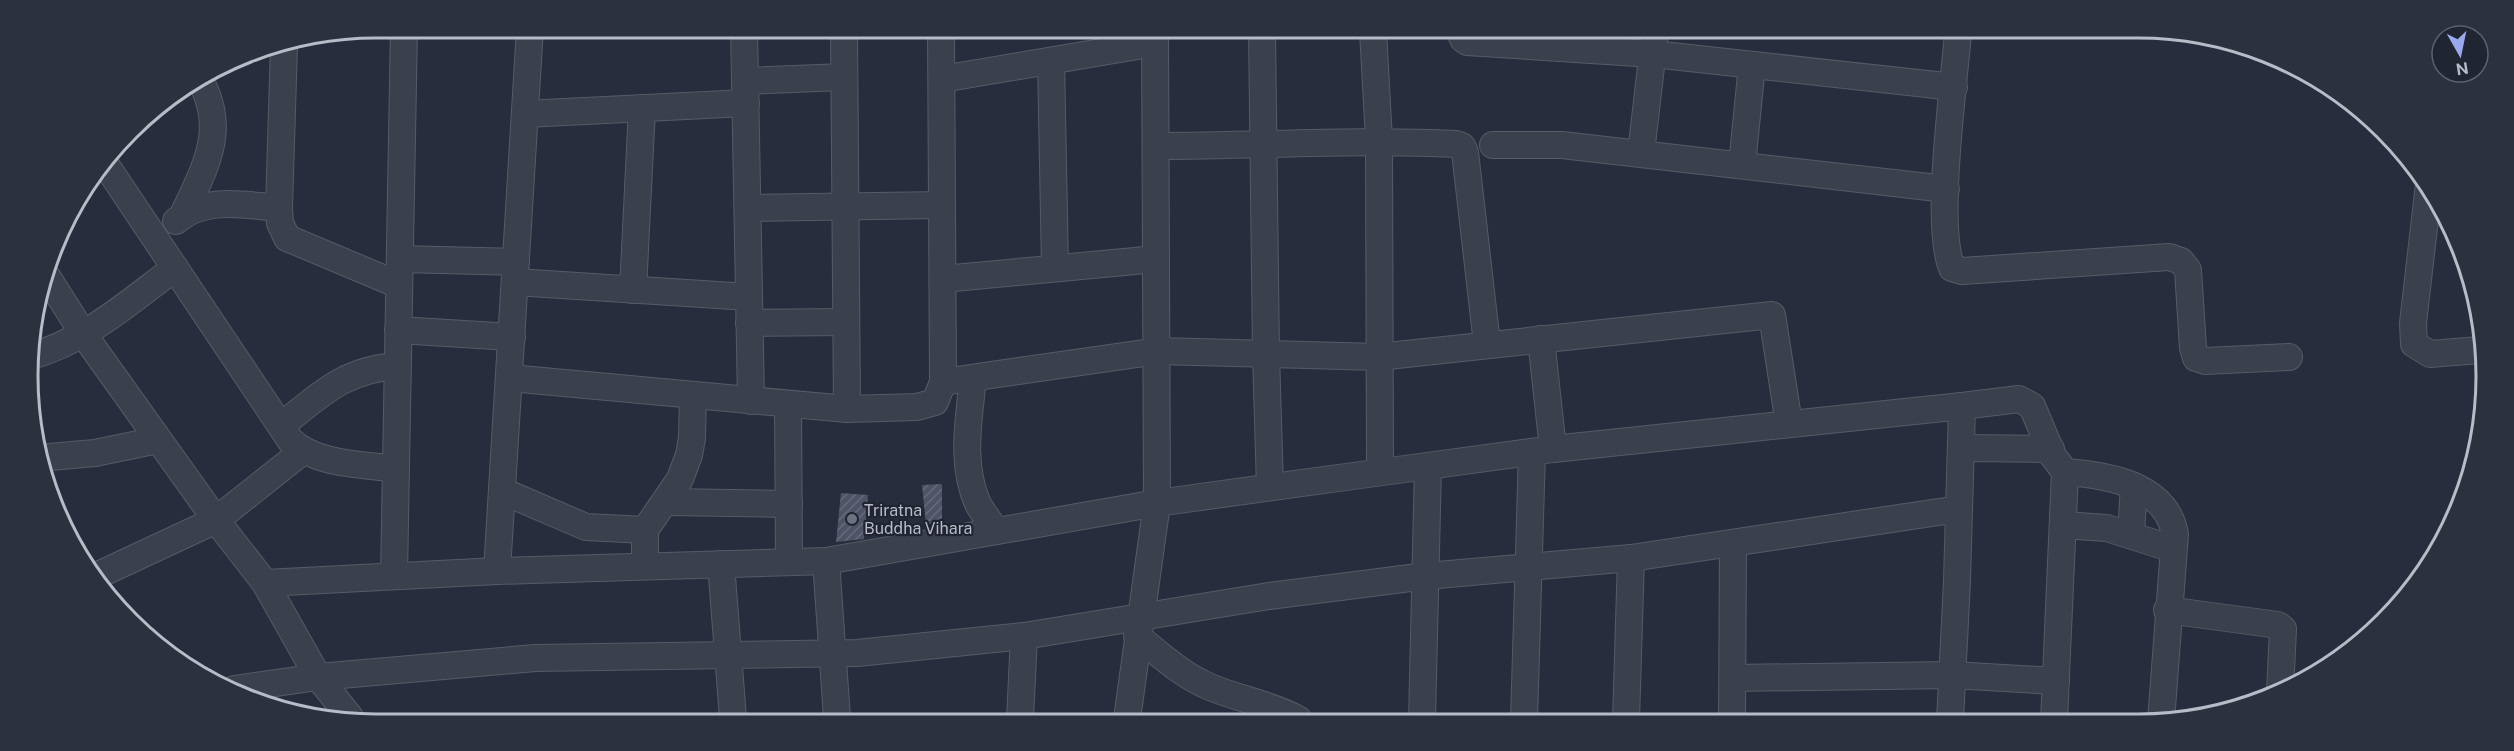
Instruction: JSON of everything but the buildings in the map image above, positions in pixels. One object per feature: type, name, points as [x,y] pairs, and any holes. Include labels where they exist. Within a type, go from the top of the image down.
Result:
[{"type":"street","points":[[394,576],[404,38]]},
{"type":"street","points":[[497,571],[529,38]]},
{"type":"street","points":[[744,38],[751,401]]},
{"type":"street","points":[[844,38],[847,409]]},
{"type":"street","points":[[510,378],[847,409],[928,405],[935,402],[943,382],[941,38]]},
{"type":"street","points":[[942,79],[1051,61],[1151,38]]},
{"type":"street","points":[[1128,714],[1157,503],[1155,38]]},
{"type":"street","points":[[1262,38],[1270,488]]},
{"type":"street","points":[[1372,38],[1379,140],[1380,472]]},
{"type":"street","points":[[1463,38],[1467,42],[1654,43],[1752,65],[1954,87]]},
{"type":"street","points":[[1958,38],[1946,189],[1948,258],[1952,268],[1962,271],[2169,257],[2181,261],[2187,270],[2193,348],[2196,358],[2205,361],[2289,357]]},
{"type":"street","points":[[1641,153],[1654,43]]},
{"type":"street","points":[[284,50],[279,208],[280,223],[287,238],[399,285]]},
{"type":"street","points":[[1051,61],[1055,267]]},
{"type":"street","points":[[1742,165],[1752,65]]},
{"type":"street","points":[[525,114],[642,108],[844,77]]},
{"type":"street","points":[[183,215],[214,136],[209,97],[203,85]]},
{"type":"street","points":[[633,290],[642,108]]},
{"type":"street","points":[[1157,146],[1264,146],[1379,140],[1462,146],[1465,152],[1487,344]]},
{"type":"street","points":[[1493,145],[1562,145],[1946,189]]},
{"type":"street","points":[[108,168],[281,426],[303,451],[315,456],[396,469]]},
{"type":"street","points":[[2427,200],[2413,323],[2414,344],[2430,354],[2476,350]]},
{"type":"street","points":[[156,239],[183,215],[205,205],[234,204],[279,208]]},
{"type":"street","points":[[748,208],[942,204]]},
{"type":"street","points":[[400,259],[516,272],[633,290],[749,297]]},
{"type":"street","points":[[943,279],[1156,259]]},
{"type":"street","points":[[38,354],[51,351],[84,335],[175,268]]},
{"type":"street","points":[[51,282],[84,335],[216,520],[265,583],[318,677],[346,712]]},
{"type":"street","points":[[943,382],[1158,351],[1378,357],[1772,315],[1789,424]]},
{"type":"street","points":[[749,323],[846,322]]},
{"type":"street","points":[[398,330],[512,337]]},
{"type":"street","points":[[1524,714],[1530,567],[1543,450],[1541,339]]},
{"type":"street","points":[[281,426],[329,388],[355,373],[374,367],[398,366]]},
{"type":"street","points":[[973,378],[966,448],[969,477],[978,504],[996,531]]},
{"type":"street","points":[[645,566],[645,530],[680,479],[689,455],[693,395]]},
{"type":"street","points":[[265,583],[497,571],[826,561],[1157,503],[1380,472],[1543,450],[2019,399],[2031,406],[2051,449],[2065,472],[2054,714]]},
{"type":"street","points":[[788,404],[789,562]]},
{"type":"street","points":[[1950,714],[1962,406]]},
{"type":"street","points":[[48,457],[95,453],[159,440]]},
{"type":"street","points":[[1961,448],[2051,449]]},
{"type":"street","points":[[102,573],[216,520],[303,451]]},
{"type":"street","points":[[1422,714],[1428,466]]},
{"type":"street","points":[[2065,472],[2118,478],[2134,486],[2163,508],[2172,521],[2174,549],[2162,713]]},
{"type":"street","points":[[2131,533],[2134,486]]},
{"type":"street","points":[[502,491],[586,527],[645,530]]},
{"type":"street","points":[[666,502],[789,504]]},
{"type":"street","points":[[245,687],[318,677],[536,658],[834,653],[1138,627],[1269,596],[1426,576],[1631,558],[1959,509]]},
{"type":"street","points":[[2063,525],[2107,528],[2131,533],[2174,549]]},
{"type":"street","points":[[1732,714],[1733,543]]},
{"type":"street","points":[[1626,714],[1631,558]]},
{"type":"street","points":[[826,561],[837,714]]},
{"type":"street","points":[[721,564],[733,714]]},
{"type":"street","points":[[2168,610],[2278,625],[2283,628],[2280,682]]},
{"type":"street","points":[[1138,627],[1191,678],[1288,714]]},
{"type":"street","points":[[1020,714],[1024,636]]},
{"type":"street","points":[[1733,678],[1952,675],[2055,681]]},
{"type":"place","name":"Triratna Buddha Vihara","points":[[852,519]]}]
